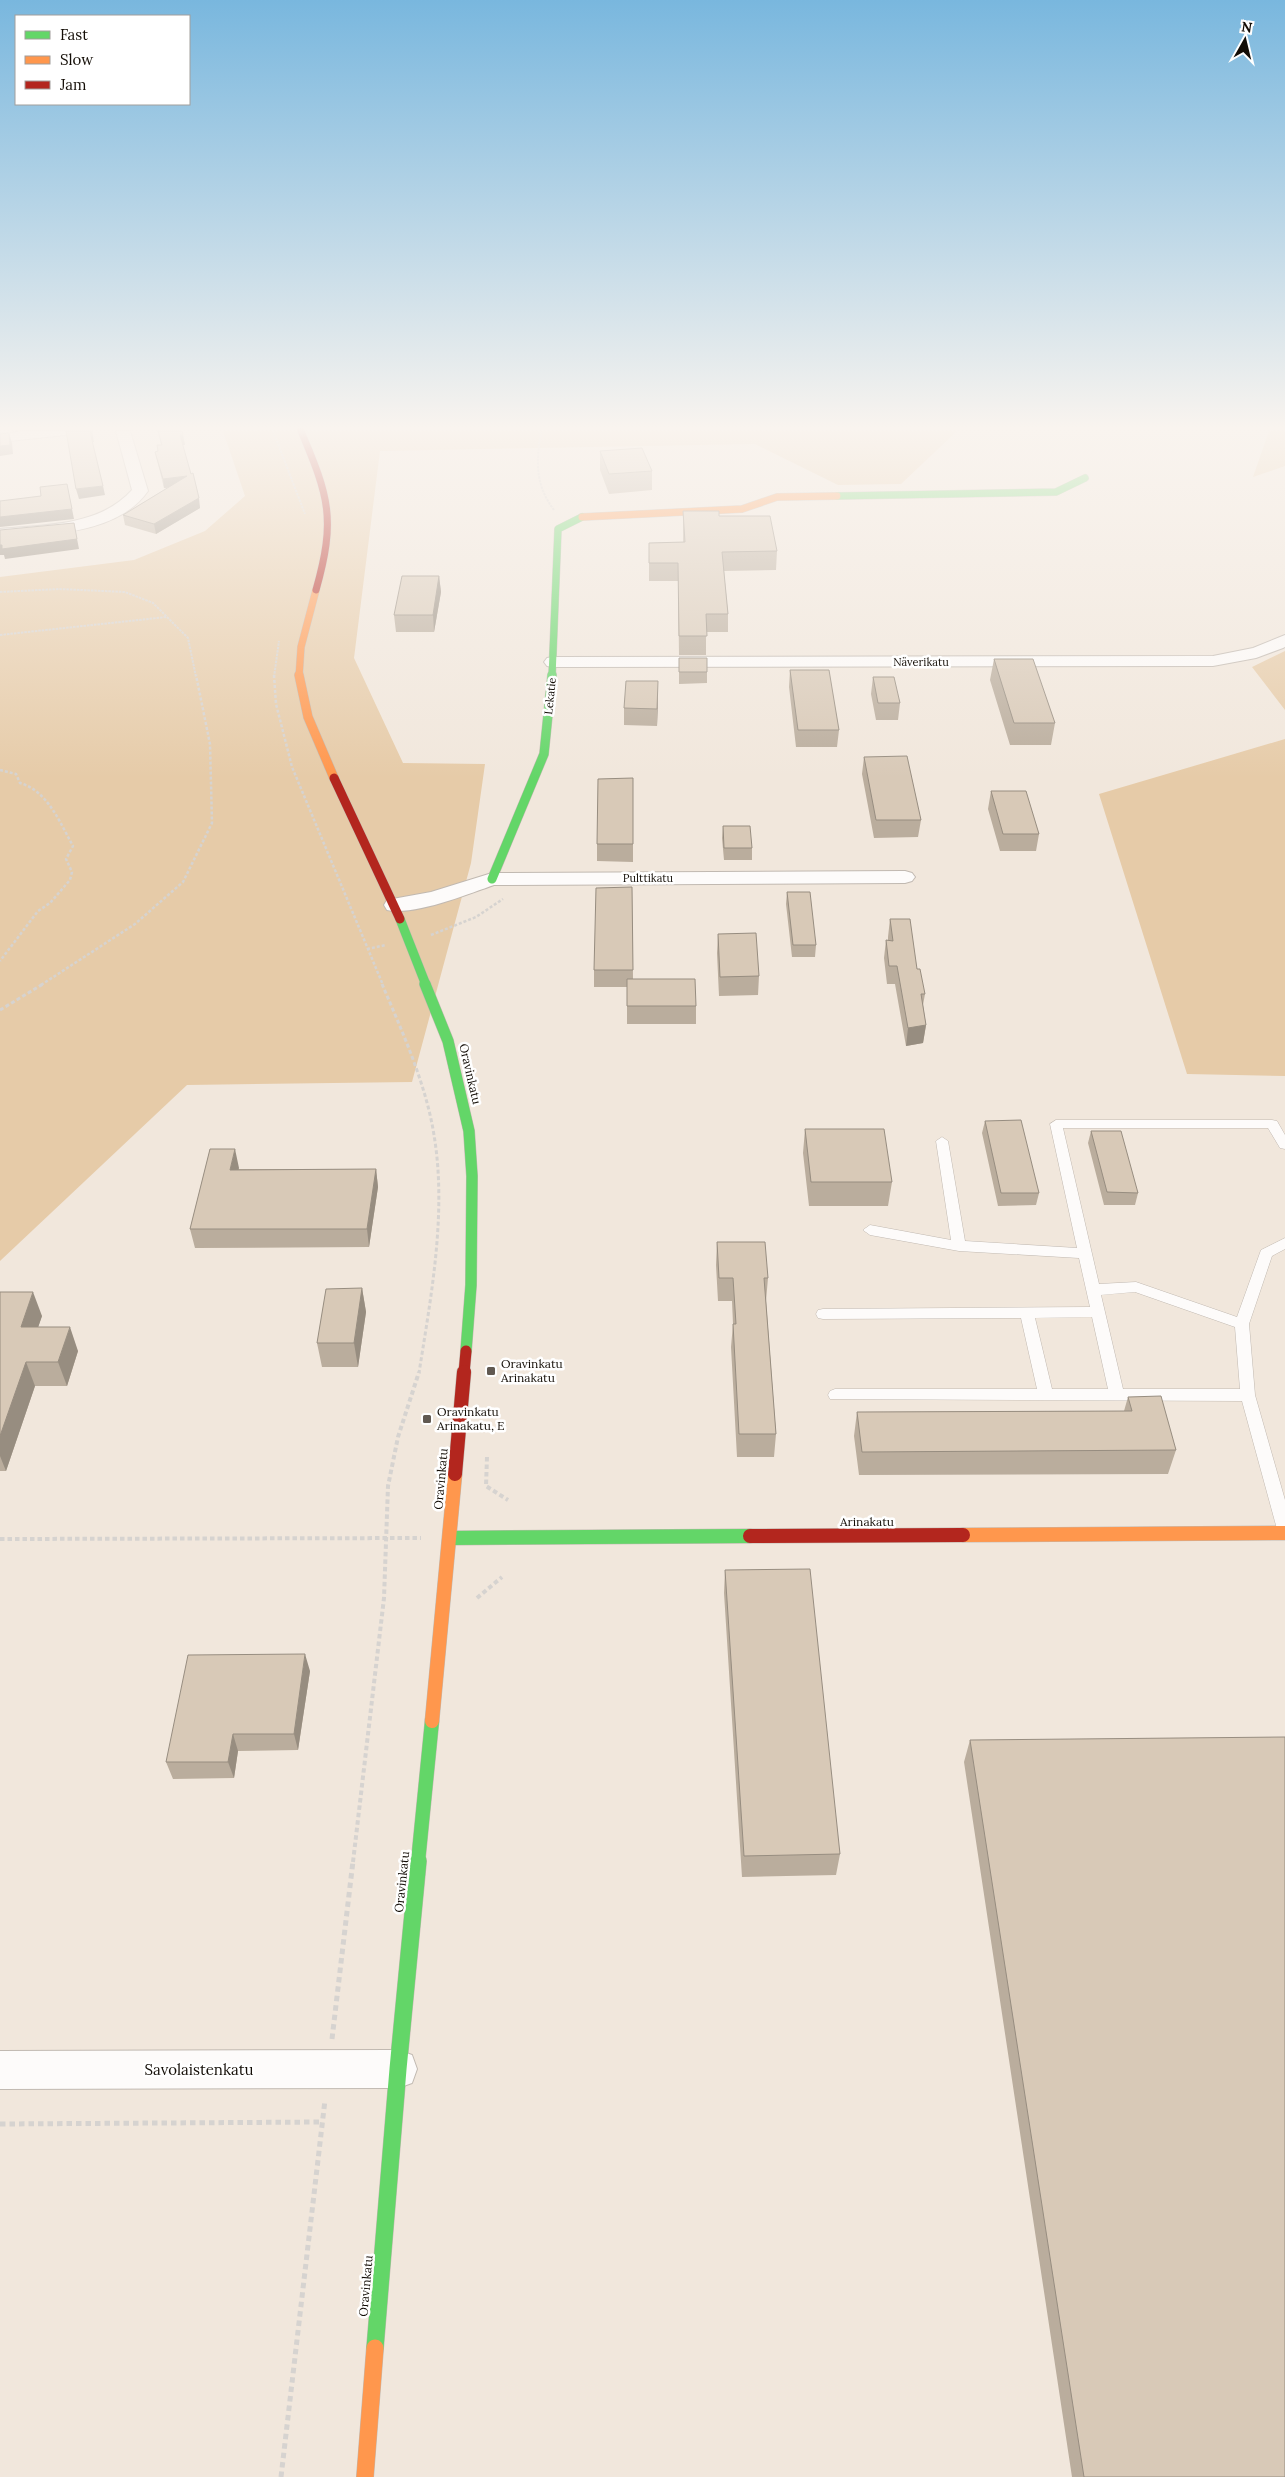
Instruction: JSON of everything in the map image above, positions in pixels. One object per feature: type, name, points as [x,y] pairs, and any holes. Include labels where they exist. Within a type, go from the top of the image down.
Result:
[{"type":"street","name":"Oravinkatu","points":[[326,547],[325,559],[303,640],[299,680],[318,744],[395,905],[448,1041],[469,1131],[472,1176],[471,1285],[450,1538],[398,2069],[365,2477]]},
{"type":"street","name":"Lekatie","points":[[492,879],[544,754],[553,662],[557,547]]},
{"type":"street","name":"Näverikatu","points":[[553,662],[1213,661],[1246,656],[1272,648],[1285,640]]},
{"type":"street","name":"Pulttikatu","points":[[395,905],[435,898],[492,879],[905,877]]},
{"type":"street","name":"Arinakatu","points":[[450,1538],[1285,1533]]},
{"type":"street","name":"Savolaistenkatu","points":[[0,2070],[398,2069]]},
{"type":"lane","points":[[1117,1395],[1056,1124],[1272,1124],[1285,1145]]},
{"type":"lane","points":[[942,1141],[959,1246]]},
{"type":"lane","points":[[870,1230],[959,1246],[1084,1253]]},
{"type":"lane","points":[[1285,1243],[1266,1253],[1242,1324],[1248,1395],[1285,1529]]},
{"type":"lane","points":[[1093,1290],[1136,1287],[1242,1324]]},
{"type":"lane","points":[[823,1314],[1098,1312]]},
{"type":"lane","points":[[1027,1313],[1046,1395]]},
{"type":"lane","points":[[834,1395],[1248,1395]]},
{"type":"path","points":[[0,592],[59,589],[125,592],[153,603],[188,638],[210,744],[212,823],[183,882],[136,924],[84,959],[0,1010]]},
{"type":"path","points":[[0,635],[167,616]]},
{"type":"path","points":[[280,638],[273,687],[280,725],[292,767],[412,1056],[434,1134],[439,1189],[432,1286],[418,1382],[398,1437],[390,1478],[384,1598],[281,2477]]},
{"type":"path","points":[[0,770],[16,774],[20,783],[27,785],[49,803],[73,846],[66,856],[66,863],[72,872],[70,880],[50,903],[38,910],[0,961]]},
{"type":"path","points":[[367,949],[456,927],[495,906],[512,888],[515,879]]},
{"type":"path","points":[[486,1486],[508,1500]]},
{"type":"path","points":[[0,1539],[450,1538]]},
{"type":"path","points":[[477,1598],[502,1576]]},
{"type":"path","points":[[0,2124],[323,2122]]},
{"type":"shaded area","points":[[167,547],[368,547],[354,658],[403,763],[485,764],[471,863],[412,1082],[187,1085],[0,1261],[0,577],[134,560]]},
{"type":"shaded area","points":[[1285,651],[1285,710],[1252,667]]},
{"type":"shaded area","points":[[1285,739],[1285,1076],[1187,1074],[1099,794]]},
{"type":"building","points":[[2,547],[20,547],[2,549]]},
{"type":"building","points":[[649,547],[776,547],[777,551],[722,552],[728,614],[706,614],[707,636],[679,636],[678,563],[649,563]]},
{"type":"building","points":[[402,576],[439,576],[433,615],[394,615]]},
{"type":"building","points":[[679,658],[707,658],[707,672],[679,672]]},
{"type":"building","points":[[994,659],[1033,659],[1055,723],[1014,723]]},
{"type":"building","points":[[790,670],[829,670],[839,730],[798,730]]},
{"type":"building","points":[[873,677],[894,677],[900,703],[878,703]]},
{"type":"building","points":[[626,681],[658,681],[657,709],[624,708]]},
{"type":"building","points":[[907,756],[921,820],[876,820],[864,757]]},
{"type":"building","points":[[633,778],[633,844],[597,844],[598,779]]},
{"type":"building","points":[[991,791],[1026,791],[1039,834],[1003,834]]},
{"type":"building","points":[[723,826],[750,826],[752,848],[724,848]]},
{"type":"building","points":[[632,887],[633,970],[594,970],[596,888]]},
{"type":"building","points":[[787,892],[810,892],[816,945],[793,945]]},
{"type":"building","points":[[890,919],[910,919],[917,969],[920,969],[925,994],[921,994],[926,1025],[908,1028],[897,966],[889,966],[886,940],[893,941]]},
{"type":"building","points":[[756,933],[759,976],[720,977],[718,934]]},
{"type":"building","points":[[627,979],[695,979],[696,1006],[627,1006]]},
{"type":"building","points":[[1021,1120],[1039,1193],[1001,1193],[985,1121]]},
{"type":"building","points":[[805,1129],[884,1129],[892,1182],[811,1182]]},
{"type":"building","points":[[1091,1131],[1121,1131],[1138,1193],[1107,1192]]},
{"type":"building","points":[[210,1149],[235,1149],[230,1170],[376,1169],[367,1229],[190,1229]]},
{"type":"building","points":[[717,1242],[765,1242],[768,1278],[764,1278],[776,1434],[739,1434],[733,1324],[736,1324],[733,1278],[719,1278]]},
{"type":"building","points":[[362,1288],[354,1343],[317,1343],[326,1289]]},
{"type":"building","points":[[0,1292],[33,1292],[21,1327],[70,1327],[58,1362],[26,1362],[0,1436]]},
{"type":"building","points":[[1161,1396],[1176,1450],[862,1452],[857,1412],[1132,1411],[1128,1397]]},
{"type":"building","points":[[810,1569],[840,1854],[744,1856],[725,1570]]},
{"type":"building","points":[[305,1654],[294,1734],[233,1734],[228,1762],[166,1762],[188,1655]]},
{"type":"building","points":[[1285,1737],[1285,2477],[1084,2477],[970,1740]]},
{"type":"traffic: fast","points":[[492,879],[544,754],[553,662],[557,547]]},
{"type":"traffic: fast","points":[[400,919],[448,1041],[469,1131],[472,1176],[471,1285],[466,1351]]},
{"type":"traffic: fast","points":[[450,1538],[750,1536]]},
{"type":"traffic: fast","points":[[375,2348],[398,2069],[432,1721]]},
{"type":"traffic: slow","points":[[316,590],[301,647],[299,681],[308,717],[334,778]]},
{"type":"traffic: slow","points":[[432,1721],[455,1474]]},
{"type":"traffic: slow","points":[[963,1535],[1285,1533]]},
{"type":"traffic: slow","points":[[365,2477],[375,2348]]},
{"type":"traffic: jam","points":[[316,590],[327,547]]},
{"type":"traffic: jam","points":[[334,778],[400,919]]},
{"type":"traffic: jam","points":[[455,1474],[466,1351]]},
{"type":"traffic: jam","points":[[750,1536],[963,1535]]},
{"type":"place","name":"Oravinkatu Arinakatu","points":[[491,1371]]},
{"type":"place","name":"Oravinkatu Arinakatu, E","points":[[427,1419]]}]
